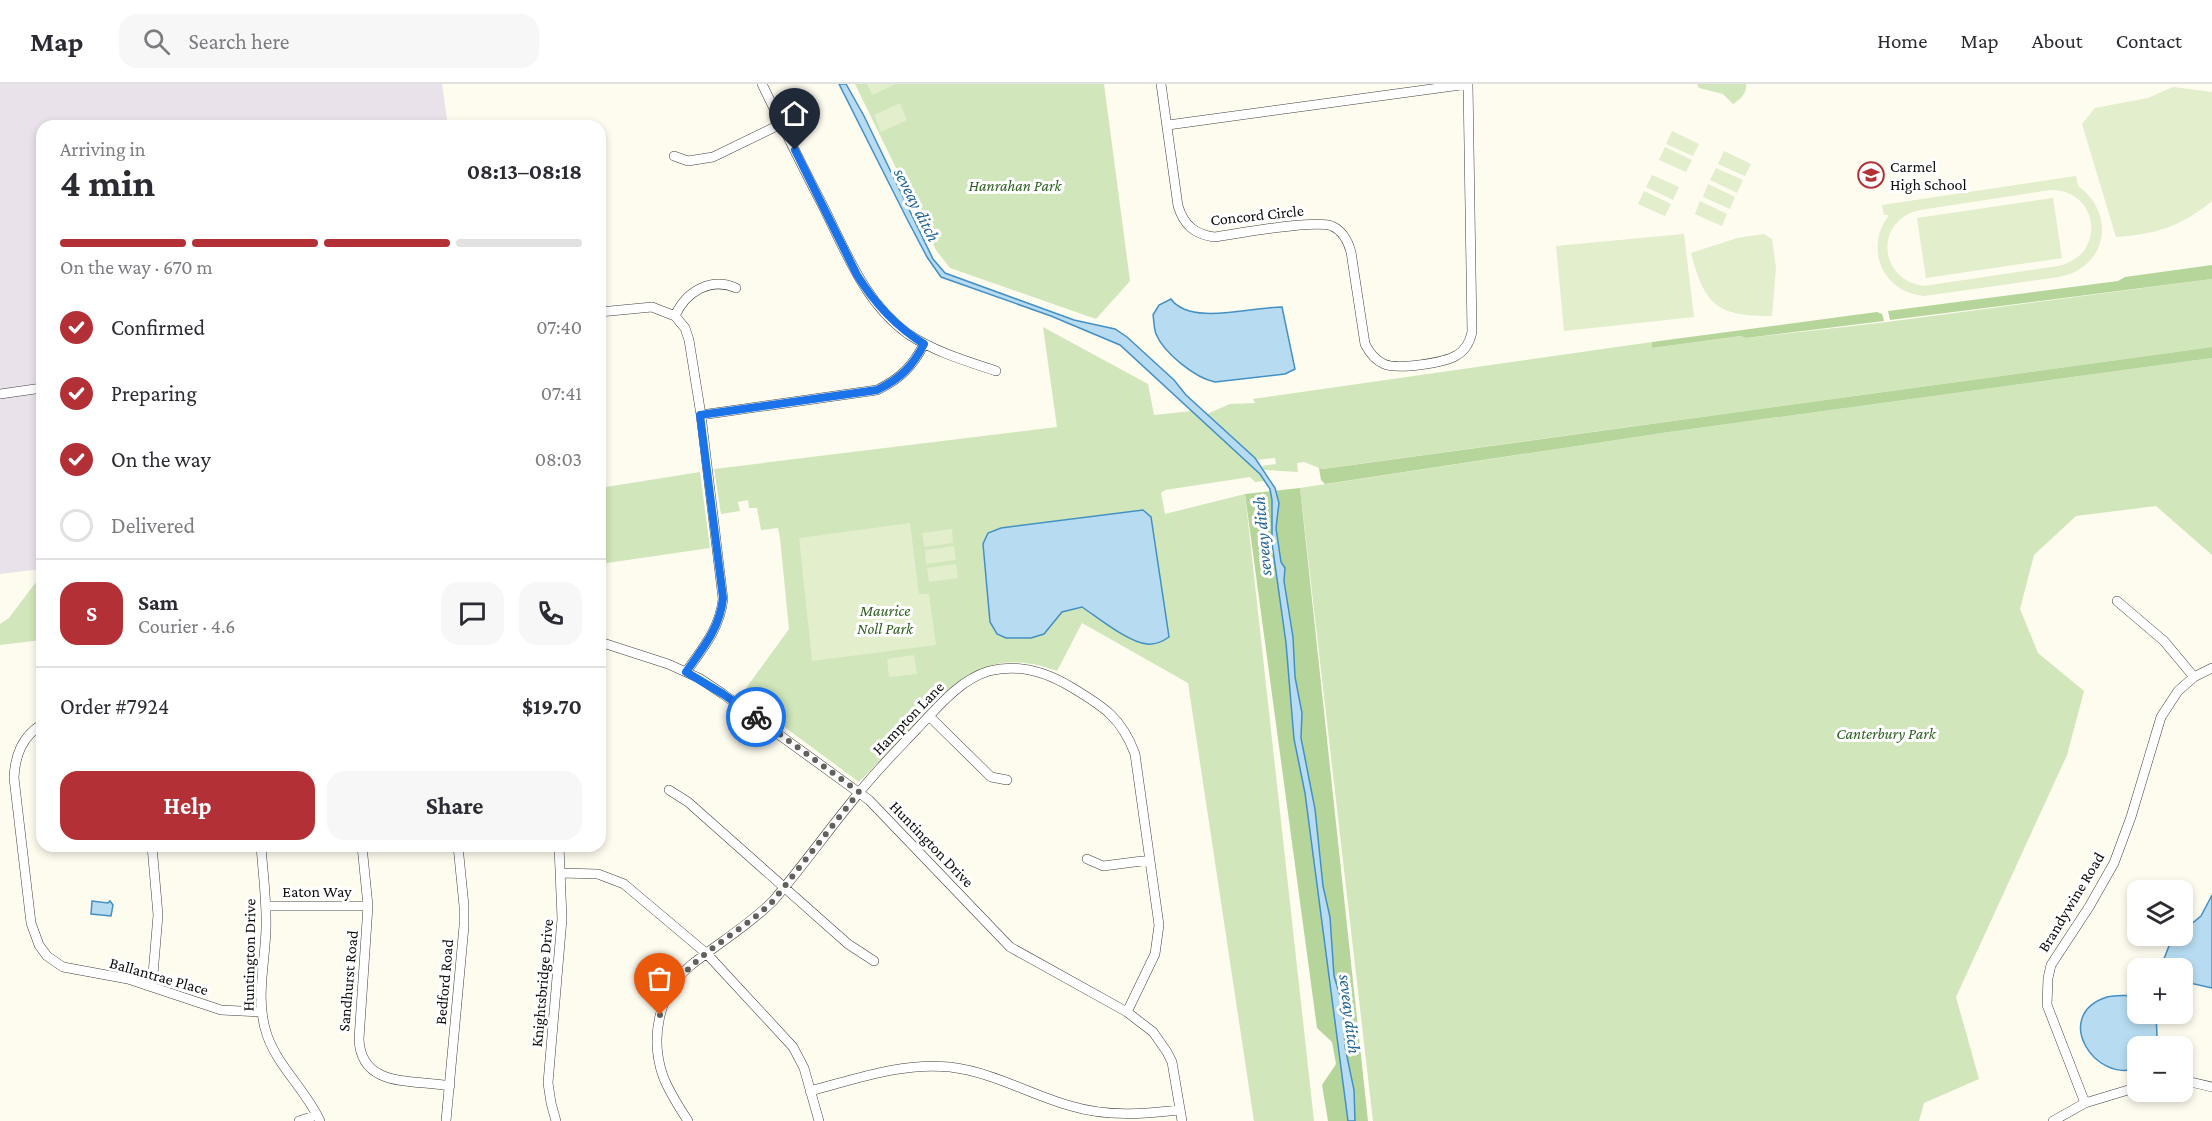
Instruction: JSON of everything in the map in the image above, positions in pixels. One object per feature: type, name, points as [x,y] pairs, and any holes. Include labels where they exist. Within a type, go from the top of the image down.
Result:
[{"type":"street","points":[[762,84],[857,275],[869,294],[895,323],[924,344],[996,371]]},
{"type":"street","name":"Concord Circle","points":[[1161,84],[1178,206],[1187,226],[1203,236],[1214,237],[1317,224],[1335,228],[1346,238],[1351,252],[1362,331],[1368,349],[1379,362],[1390,366],[1449,359],[1468,345],[1472,332],[1468,84]]},
{"type":"street","points":[[1168,125],[1468,84]]},
{"type":"street","points":[[674,156],[688,161],[713,157],[781,124]]},
{"type":"street","points":[[675,316],[688,297],[698,289],[722,283],[736,288]]},
{"type":"street","points":[[606,311],[644,307],[666,311],[675,316],[685,328],[689,340],[723,598],[720,620],[715,631],[686,672]]},
{"type":"street","points":[[700,415],[877,390],[892,383],[909,368],[924,344]]},
{"type":"street","points":[[0,394],[36,389]]},
{"type":"street","points":[[2117,601],[2164,641],[2194,677]]},
{"type":"street","name":"Huntington Drive","points":[[606,644],[668,664],[723,694],[859,792],[884,815],[1010,947],[1127,1012],[1153,1032],[1167,1052],[1176,1077],[1182,1121]]},
{"type":"street","name":"Hampton Lane","points":[[688,1121],[664,1078],[658,1059],[657,1034],[663,1004],[669,992],[684,972],[762,912],[785,887],[859,792],[928,717],[964,684],[990,671],[1012,668],[1047,674],[1101,705],[1122,726],[1135,754],[1159,925],[1158,943],[1149,970],[1127,1012]]},
{"type":"street","name":"Brandywine Road","points":[[2085,1103],[2049,1012],[2046,995],[2048,978],[2055,957],[2089,907],[2114,863],[2131,817],[2160,717],[2172,698],[2194,677],[2212,668]]},
{"type":"street","points":[[928,717],[991,777],[1007,780]]},
{"type":"street","name":"Ballantrae Place","points":[[36,730],[23,742],[14,766],[34,935],[47,956],[63,967],[128,979],[221,1010],[261,1012]]},
{"type":"street","points":[[669,790],[688,802],[848,944],[874,961]]},
{"type":"street","points":[[152,986],[158,915],[153,852]]},
{"type":"street","name":"Huntington Drive","points":[[262,852],[266,906],[261,1012],[274,1052],[305,1094],[319,1118]]},
{"type":"street","name":"Sandhurst Road","points":[[363,852],[368,906],[358,1039],[362,1056],[371,1070],[386,1078],[450,1086]]},
{"type":"street","name":"Bedford Road","points":[[446,1121],[464,926],[459,852]]},
{"type":"street","name":"Knightsbridge Drive","points":[[556,1121],[548,1083],[561,949],[562,894],[559,852]]},
{"type":"street","points":[[1087,859],[1103,866],[1150,860]]},
{"type":"street","points":[[561,873],[598,874],[624,884],[707,954],[793,1047],[804,1068],[819,1121]]},
{"type":"street","name":"Eaton Way","points":[[266,906],[368,906]]},
{"type":"street","points":[[810,1091],[891,1070],[909,1067],[947,1067],[995,1077],[1046,1098],[1087,1110],[1125,1114],[1180,1110]]},
{"type":"street","points":[[2193,1083],[2212,1087]]},
{"type":"street","points":[[2053,1121],[2085,1103],[2127,1090]]},
{"type":"street","points":[[298,1121],[319,1118]]},
{"type":"shaded area","points":[[0,84],[442,84],[447,120],[36,120],[36,570],[0,574]]},
{"type":"green space","name":"Hanrahan Park","points":[[855,84],[1104,84],[1130,281],[1096,319],[950,268],[936,250]]},
{"type":"green space","points":[[867,84],[896,84],[872,95]]},
{"type":"green space","points":[[1697,84],[1746,84],[1746,88],[1742,96],[1733,104],[1723,94],[1699,88]]},
{"type":"green space","points":[[2173,87],[2212,92],[2212,201],[2189,217],[2167,228],[2116,237],[2082,124],[2095,108],[2148,98]]},
{"type":"green space","points":[[900,103],[907,120],[881,132],[874,115]]},
{"type":"green space","points":[[1672,131],[1699,144],[1693,156],[1666,144]]},
{"type":"green space","points":[[1665,147],[1692,160],[1686,172],[1659,160]]},
{"type":"green space","points":[[1724,151],[1751,164],[1745,176],[1718,164]]},
{"type":"green space","points":[[1716,168],[1743,180],[1737,193],[1710,180]]},
{"type":"green space","points":[[1652,175],[1679,187],[1673,200],[1646,187]]},
{"type":"green space","points":[[2076,176],[2078,186],[2090,198],[2098,211],[2102,225],[2101,239],[2088,263],[2075,272],[2059,277],[1924,296],[1909,293],[1897,286],[1881,266],[1878,241],[1889,215],[1884,215],[1882,205]],"holes":[[[2050,190],[2067,193],[2079,200],[2087,211],[2091,224],[2090,237],[2084,250],[2074,260],[2058,266],[1924,286],[1909,281],[1898,273],[1890,262],[1889,237],[1895,225],[1905,216],[1920,210]]]},
{"type":"green space","points":[[1708,184],[1735,197],[1730,209],[1703,197]]},
{"type":"green space","points":[[1644,191],[1671,204],[1665,216],[1638,204]]},
{"type":"green space","points":[[2053,198],[2062,258],[1926,278],[1917,218]]},
{"type":"green space","points":[[1700,201],[1727,214],[1722,226],[1695,214]]},
{"type":"green space","points":[[1684,234],[1694,317],[1564,331],[1556,246]]},
{"type":"green space","points":[[1764,234],[1772,239],[1776,268],[1772,316],[1738,314],[1726,310],[1708,296],[1696,271],[1691,253],[1737,238]]},
{"type":"green space","points":[[2212,265],[2212,279],[1890,320],[1888,311],[2118,281],[2125,277]]},
{"type":"green space","points":[[2212,279],[2212,347],[1322,469],[1304,462],[1297,463],[1298,472],[1264,470],[1261,466],[1276,464],[1275,458],[1256,460],[1207,414],[1230,404],[1255,403],[1253,399],[1652,342],[1652,348],[1742,336],[1746,338],[1879,323]]},
{"type":"green space","points":[[1877,312],[1882,314],[1884,321],[1652,348],[1652,342]]},
{"type":"green space","name":"Maurice Noll Park","points":[[1043,327],[1148,384],[1154,415],[1192,411],[1265,481],[1255,482],[1250,477],[1165,490],[1161,493],[1165,514],[1245,494],[1314,1121],[1254,1121],[1188,683],[1082,623],[1057,671],[1034,664],[1014,662],[996,664],[965,678],[936,703],[859,782],[741,695],[789,629],[780,538],[778,528],[761,530],[757,508],[749,508],[748,500],[738,502],[740,511],[721,514],[714,469],[1057,427]]},
{"type":"green space","points":[[2212,347],[2212,358],[1669,432],[1325,484],[1321,480],[1319,468],[1323,469]]},
{"type":"green space","name":"Canterbury Park","points":[[2212,358],[2212,555],[2156,506],[2076,516],[2034,555],[2020,609],[2038,653],[2084,691],[2067,755],[1956,997],[1979,1079],[1924,1103],[1919,1121],[1373,1121],[1300,488],[1669,432]]},
{"type":"green space","points":[[700,472],[710,548],[606,563],[606,487]]},
{"type":"green space","points":[[1300,488],[1368,1121],[1328,1121],[1322,1085],[1336,1064],[1332,1042],[1317,1028],[1245,494]]},
{"type":"green space","name":"Maurice Noll Park","points":[[910,523],[919,594],[929,594],[936,645],[812,661],[799,538]]},
{"type":"green space","points":[[952,529],[953,543],[924,547],[922,533]]},
{"type":"green space","points":[[954,546],[956,560],[926,564],[925,550]]},
{"type":"green space","points":[[956,564],[958,578],[929,582],[927,568]]},
{"type":"green space","points":[[36,582],[36,641],[0,645],[0,624],[9,618]]},
{"type":"green space","points":[[914,655],[917,674],[889,677],[887,659]]},
{"type":"water","points":[[839,84],[846,84],[864,116],[933,259],[945,273],[1074,320],[1115,329],[1174,380],[1186,395],[1255,458],[1275,488],[1279,503],[1276,528],[1281,562],[1285,568],[1284,581],[1293,637],[1295,677],[1302,713],[1301,738],[1315,809],[1323,886],[1330,917],[1334,976],[1343,1005],[1345,1047],[1354,1090],[1355,1121],[1348,1121],[1305,793],[1294,739],[1286,643],[1272,543],[1270,489],[1260,474],[1120,345],[1051,316],[941,277],[927,257]]},
{"type":"water","points":[[1171,299],[1180,307],[1192,312],[1222,313],[1282,307],[1295,369],[1285,374],[1215,382],[1198,375],[1181,364],[1166,349],[1156,334],[1153,315],[1159,305]]},
{"type":"water","points":[[1143,510],[1151,517],[1169,637],[1156,644],[1140,643],[1104,623],[1082,607],[1062,612],[1044,634],[1031,638],[1006,638],[997,634],[990,622],[983,544],[988,533],[1001,528]]},
{"type":"water","points":[[2212,895],[2212,988],[2193,984],[2193,958],[2164,958],[2169,946],[2193,946],[2193,923],[2201,916]]},
{"type":"water","points":[[92,901],[108,903],[110,901],[113,905],[111,916],[91,914]]},
{"type":"water","points":[[2127,995],[2127,1024],[2156,1024],[2157,1036],[2127,1036],[2127,1069],[2107,1066],[2094,1057],[2085,1045],[2081,1032],[2082,1018],[2090,1006],[2113,996]]},
{"type":"way so far","points":[[660,1015],[669,992],[684,972],[773,901],[859,792],[756,717]]},
{"type":"place","name":"Carmel High School","points":[[1871,175]]},
{"type":"route","points":[[756,717],[699,678],[686,672],[715,631],[720,620],[723,598],[700,415],[877,390],[899,378],[909,368],[924,344],[895,323],[869,294],[857,275],[795,150]]},
{"type":"water label","name":"seveay ditch","points":[[917,205]]},
{"type":"water label","name":"seveay ditch","points":[[1262,536]]},
{"type":"water label","name":"seveay ditch","points":[[1350,1014]]}]
